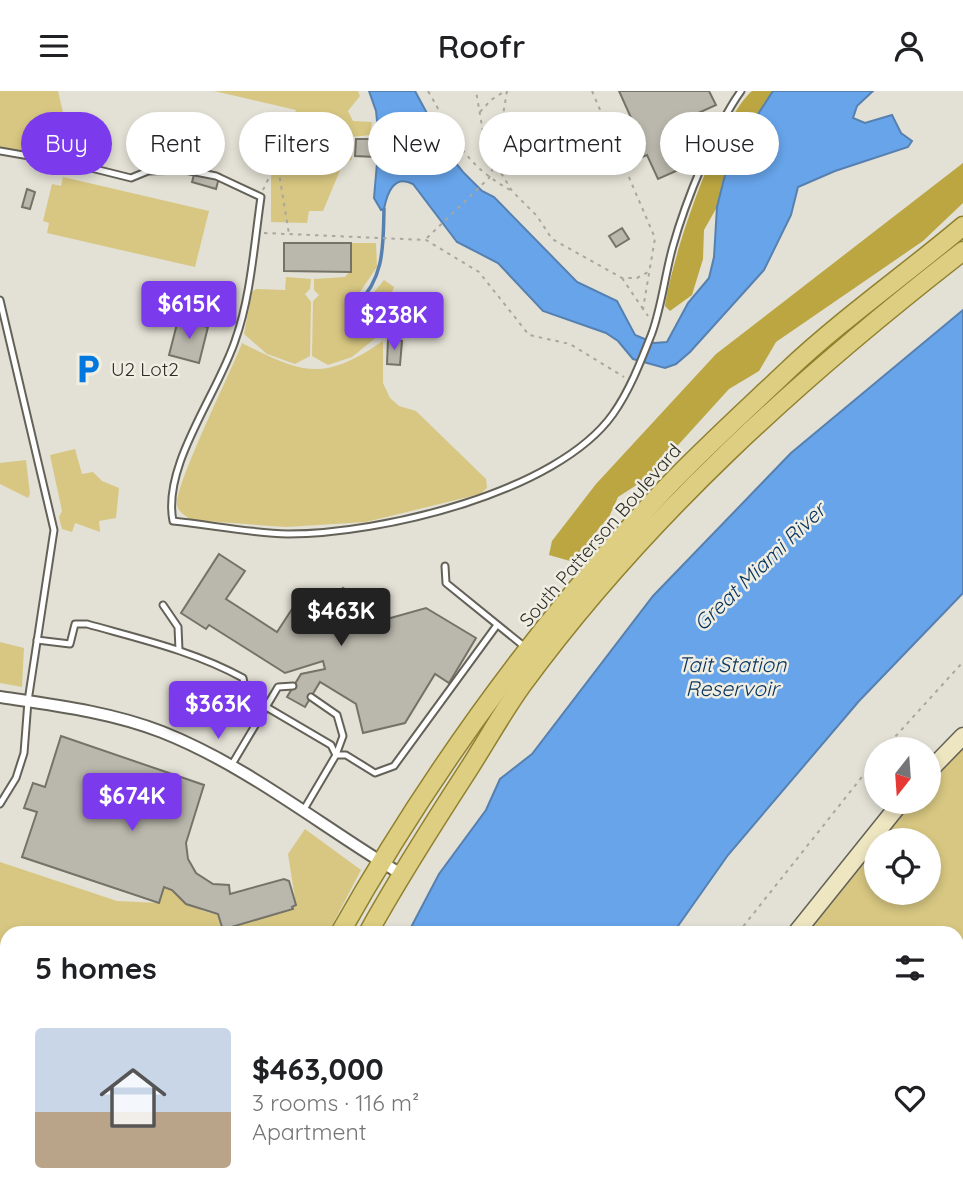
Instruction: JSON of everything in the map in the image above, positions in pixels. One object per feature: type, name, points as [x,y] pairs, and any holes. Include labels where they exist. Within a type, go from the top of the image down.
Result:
[{"type":"main road","name":"South Patterson Boulevard","points":[[344,926],[380,862],[440,768],[528,649],[622,535],[702,452],[788,370],[963,226]]},
{"type":"main road","name":"South Patterson Boulevard","points":[[372,926],[401,874],[523,684],[636,547],[752,428],[862,329],[963,251]]},
{"type":"main road","points":[[942,758],[963,736]]},
{"type":"main road","points":[[802,926],[892,814]]},
{"type":"street","points":[[0,697],[142,725],[188,743],[231,766],[401,874]]},
{"type":"lane","points":[[0,151],[75,164],[131,178],[148,171],[186,170],[216,176],[261,197],[236,340],[175,473],[169,503],[173,521],[288,534],[366,527],[432,512],[506,490],[561,459],[612,415],[631,382],[654,327],[673,244],[716,135],[739,92]]},
{"type":"lane","points":[[0,300],[54,530],[28,701],[24,753],[16,778],[0,804]]},
{"type":"lane","points":[[445,566],[446,583],[528,649],[523,684]]},
{"type":"lane","points":[[163,605],[178,627],[179,650]]},
{"type":"lane","points":[[37,640],[70,644],[75,624],[88,624],[179,650],[243,678],[246,692],[241,701]]},
{"type":"lane","points":[[336,755],[346,755],[375,773],[394,766],[497,625]]},
{"type":"lane","points":[[231,766],[278,687],[293,686]]},
{"type":"lane","points":[[246,692],[331,745],[336,755]]},
{"type":"lane","points":[[303,811],[336,755],[343,736],[337,715],[311,697]]},
{"type":"path","points":[[428,91],[466,157],[489,178],[512,191]]},
{"type":"path","points":[[476,91],[480,112]]},
{"type":"path","points":[[481,112],[491,100],[507,91]]},
{"type":"path","points":[[504,112],[507,91]]},
{"type":"path","points":[[593,91],[655,238],[643,310]]},
{"type":"path","points":[[261,197],[270,175]]},
{"type":"path","points":[[279,175],[289,235]]},
{"type":"path","points":[[426,240],[490,175]]},
{"type":"path","points":[[502,175],[512,191],[537,216],[552,239],[622,278],[654,327]]},
{"type":"path","points":[[256,233],[426,240],[479,272],[529,335],[570,344],[631,382]]},
{"type":"path","points":[[622,278],[638,278],[650,271]]},
{"type":"path","points":[[895,737],[963,662]]},
{"type":"path","points":[[744,926],[864,774]]},
{"type":"shaded area","points":[[0,91],[58,91],[63,112],[21,112],[21,155],[0,151]]},
{"type":"shaded area","points":[[214,91],[358,91],[360,96],[348,112],[295,112],[296,110]]},
{"type":"shaded area","points":[[752,91],[773,91],[760,112],[735,112]]},
{"type":"shaded area","points":[[354,121],[368,122],[368,135],[354,137]]},
{"type":"shaded area","points":[[963,163],[963,203],[923,241],[776,342],[759,371],[729,389],[649,477],[618,497],[609,517],[591,538],[579,558],[570,561],[549,555],[552,541],[596,484],[716,354]]},
{"type":"shaded area","points":[[271,175],[338,175],[323,211],[309,211],[307,223],[271,222]]},
{"type":"shaded area","points":[[705,175],[724,175],[717,207],[704,230],[703,259],[692,295],[670,311],[665,306],[669,284]]},
{"type":"shaded area","points":[[63,177],[209,211],[195,267],[47,233],[49,223],[43,221],[52,184],[61,186]]},
{"type":"shaded area","points":[[351,243],[376,243],[377,267],[353,302],[357,310],[368,307],[367,301],[384,280],[394,287],[386,308],[384,331],[352,357],[328,365],[312,356],[313,301],[319,295],[314,290],[314,279],[345,277],[351,270]]},
{"type":"shaded area","points":[[286,277],[311,279],[310,289],[305,294],[311,302],[310,356],[295,364],[267,354],[244,334],[252,292],[256,289],[285,290]]},
{"type":"shaded area","points":[[383,341],[383,383],[390,398],[399,406],[416,411],[486,479],[487,488],[480,494],[366,522],[286,527],[191,520],[181,512],[177,505],[185,475],[242,343],[281,362],[313,369],[344,363]]},
{"type":"shaded area","points":[[75,449],[82,474],[93,472],[102,481],[119,488],[116,518],[99,521],[100,532],[75,523],[72,532],[62,529],[59,517],[62,511],[50,455]]},
{"type":"shaded area","points":[[26,460],[30,494],[28,498],[0,484],[0,463]]},
{"type":"shaded area","points":[[0,642],[24,648],[22,687],[0,683]]},
{"type":"shaded area","points":[[963,736],[963,926],[802,926],[864,849],[864,905],[941,905],[941,828],[881,828],[892,814],[942,814],[942,758]]},
{"type":"shaded area","points":[[305,829],[361,870],[332,926],[235,926],[292,909],[296,905],[288,854]]},
{"type":"shaded area","points":[[0,862],[117,901],[159,903],[164,887],[201,910],[218,914],[222,926],[0,926]]},
{"type":"water","points":[[369,91],[415,91],[426,112],[376,112]]},
{"type":"water","points":[[773,91],[873,91],[857,106],[853,118],[865,123],[892,115],[901,133],[912,141],[908,147],[835,171],[798,187],[791,215],[764,270],[690,352],[676,364],[665,368],[633,359],[618,341],[606,333],[543,311],[498,263],[457,242],[413,184],[401,181],[396,183],[389,191],[384,209],[381,210],[374,198],[376,175],[465,174],[482,191],[494,197],[577,282],[617,301],[635,335],[654,343],[667,342],[688,303],[709,278],[714,257],[717,207],[725,175],[779,175],[779,112],[759,112]]},
{"type":"water","name":"Tait Station Reservoir","points":[[963,310],[963,593],[859,701],[728,855],[678,926],[412,926],[439,874],[486,810],[500,779],[532,754],[653,596],[791,453]]},
{"type":"building","points":[[619,91],[709,91],[716,105],[700,112],[660,112],[660,175],[667,175],[658,179],[646,155],[646,112],[628,112]]},
{"type":"building","points":[[356,139],[368,139],[368,157],[355,156]]},
{"type":"building","points":[[194,175],[220,175],[216,189],[192,182]]},
{"type":"building","points":[[27,189],[35,192],[30,209],[22,207]]},
{"type":"building","points":[[622,228],[629,239],[616,247],[609,236]]},
{"type":"building","points":[[284,243],[351,243],[351,272],[284,271]]},
{"type":"building","points":[[178,320],[208,327],[199,363],[169,355]]},
{"type":"building","points":[[388,340],[402,341],[400,365],[387,364]]},
{"type":"building","points":[[219,554],[245,571],[226,599],[277,632],[294,606],[316,620],[310,628],[314,630],[343,588],[367,604],[351,629],[426,608],[476,638],[449,683],[435,674],[405,723],[363,733],[356,704],[320,682],[305,707],[287,697],[301,674],[325,669],[323,661],[285,673],[209,625],[206,629],[181,613]]},
{"type":"building","points":[[61,736],[204,785],[186,843],[188,859],[196,873],[213,884],[229,885],[230,894],[284,879],[289,881],[296,905],[293,909],[235,926],[222,926],[218,914],[186,904],[172,890],[164,887],[159,903],[22,857],[37,812],[24,808],[33,783],[45,787]]},
{"type":"waterway","points":[[357,305],[378,272],[384,209]]},
{"type":"place","name":"U2 Lot2","points":[[88,369]]},
{"type":"water label","name":"Great Miami River","points":[[760,567]]}]
